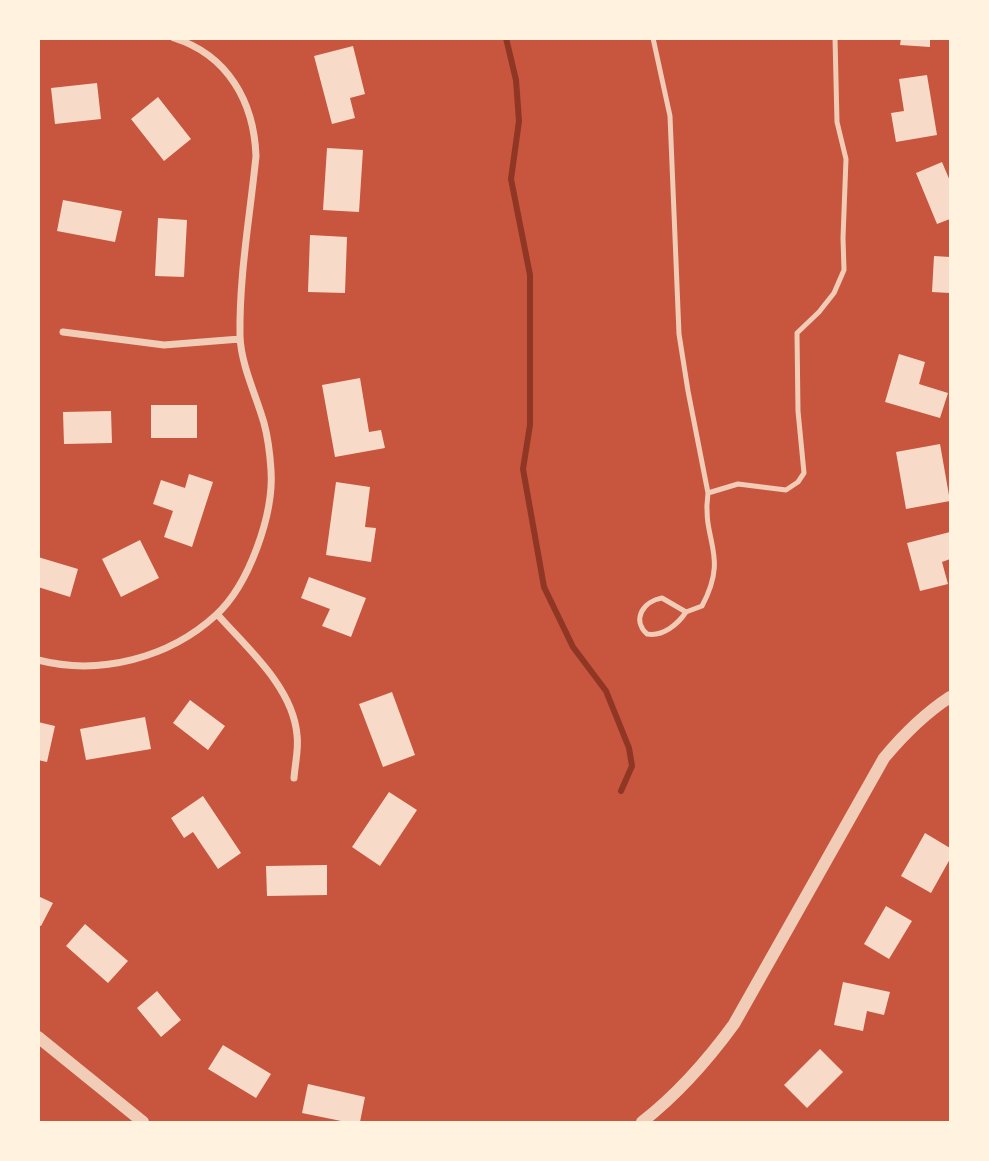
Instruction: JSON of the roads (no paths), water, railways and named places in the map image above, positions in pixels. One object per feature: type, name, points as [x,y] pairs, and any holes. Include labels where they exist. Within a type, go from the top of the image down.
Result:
[{"type":"street","points":[[38,660],[55,664],[96,666],[139,658],[179,640],[217,614],[240,583],[266,524],[272,472],[269,443],[240,339],[241,299],[256,156],[253,128],[249,109],[228,72],[206,53],[174,38]]},
{"type":"street","points":[[63,332],[164,345],[240,339]]},
{"type":"street","points":[[217,614],[262,665],[290,706],[298,735],[294,778]]},
{"type":"street","points":[[642,1122],[668,1102],[706,1062],[734,1024],[884,758],[911,728],[950,697]]},
{"type":"street","points":[[38,1037],[143,1122]]},
{"type":"lane","points":[[653,38],[670,116],[679,334],[708,493],[709,525],[716,555],[715,577],[702,606],[686,612],[679,622],[653,635],[647,634],[639,623],[640,613],[653,599],[662,598],[686,612]]},
{"type":"lane","points":[[708,493],[738,484],[786,490],[798,482],[804,473],[798,411],[797,333],[834,293],[844,270],[846,159],[836,122],[835,38]]},
{"type":"waterway","points":[[506,38],[516,80],[519,121],[511,179],[530,275],[530,425],[523,469],[544,587],[573,647],[606,691],[629,748],[632,766],[621,791]]}]
